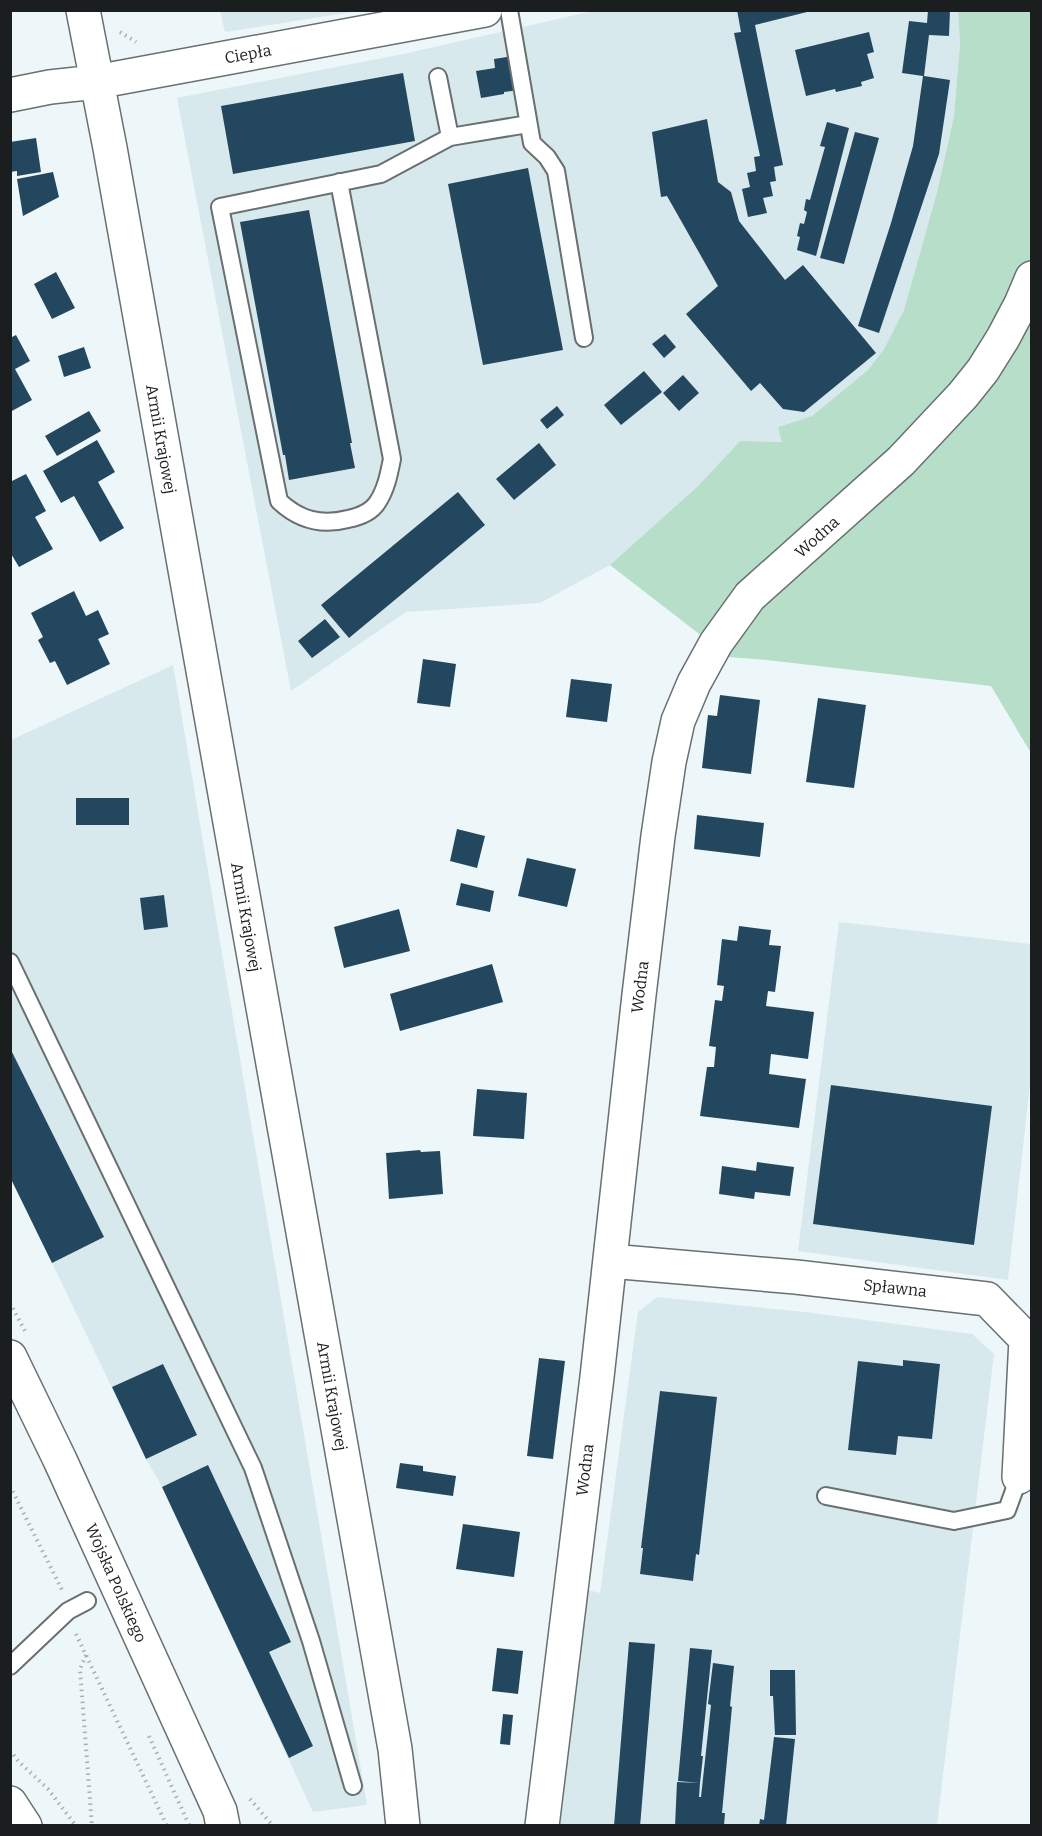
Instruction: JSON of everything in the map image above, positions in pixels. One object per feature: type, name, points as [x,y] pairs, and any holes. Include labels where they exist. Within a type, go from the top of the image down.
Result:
[{"type":"street","name":"Armii Krajowej","points":[[82,10],[110,148],[395,1749],[403,1826]]},
{"type":"street","name":"Ciepła","points":[[10,95],[50,87],[96,82],[485,10]]},
{"type":"street","name":"Wodna","points":[[542,1826],[658,836],[669,762],[678,721],[694,683],[716,643],[750,596],[901,461],[963,395],[983,370],[1003,338],[1032,278]]},
{"type":"street","name":"Spławna","points":[[610,1261],[796,1277],[987,1299],[1020,1319],[1026,1339],[1019,1477]]},
{"type":"street","name":"Wojska Polskiego","points":[[10,1357],[65,1470],[225,1821]]},
{"type":"street","points":[[10,1803],[25,1826]]},
{"type":"lane","points":[[509,10],[532,143],[547,157],[556,171],[584,338]]},
{"type":"lane","points":[[438,77],[450,137]]},
{"type":"lane","points":[[339,182],[392,459],[386,486],[376,505],[359,516],[332,523],[310,520],[290,512],[279,501],[220,207],[339,182],[381,174],[450,137],[528,124]]},
{"type":"lane","points":[[10,962],[253,1468],[311,1641],[353,1786]]},
{"type":"lane","points":[[826,1496],[954,1521],[1007,1510],[1019,1477]]},
{"type":"lane","points":[[10,1666],[68,1611],[87,1601]]},
{"type":"path","points":[[10,1486],[61,1587]]},
{"type":"path","points":[[75,1632],[166,1826]]},
{"type":"path","points":[[87,1654],[80,1669],[92,1826]]},
{"type":"path","points":[[10,1750],[18,1761],[48,1789],[76,1826]]},
{"type":"shaded area","points":[[220,10],[359,11],[225,32]]},
{"type":"shaded area","points":[[593,11],[958,11],[960,43],[954,116],[937,192],[904,310],[884,349],[868,370],[812,416],[778,427],[783,442],[740,441],[698,486],[610,565],[540,603],[406,612],[291,691],[177,98],[408,53]]},
{"type":"shaded area","points":[[173,665],[367,1805],[313,1812],[162,1487],[146,1459],[11,1177],[11,740]]},
{"type":"shaded area","points":[[839,922],[1031,944],[1031,1076],[1008,1280],[798,1251]]},
{"type":"shaded area","points":[[657,1297],[805,1312],[972,1334],[994,1354],[937,1825],[553,1826],[584,1589],[600,1593],[638,1312]]},
{"type":"green space","points":[[958,11],[1031,11],[1031,753],[991,686],[729,657],[610,565],[698,486],[740,441],[782,442],[778,427],[812,416],[868,370],[884,349],[904,310],[937,192],[954,116],[960,43]]},
{"type":"building","points":[[737,10],[811,11],[755,25],[783,165],[774,167],[776,181],[770,182],[773,196],[763,198],[767,213],[748,217],[742,189],[750,187],[747,173],[756,171],[754,157],[760,156],[734,33],[741,32]]},
{"type":"building","points":[[928,10],[950,10],[949,36],[929,35],[924,76],[950,80],[939,154],[879,333],[858,326],[913,146],[923,76],[902,73],[909,21],[927,23]]},
{"type":"building","points":[[869,32],[874,52],[867,54],[874,78],[861,82],[862,86],[806,96],[795,50]]},
{"type":"building","points":[[513,56],[519,90],[481,98],[476,71],[495,68],[494,59]]},
{"type":"building","points":[[403,73],[415,141],[233,174],[221,106]]},
{"type":"building","points":[[707,119],[718,182],[731,192],[739,221],[785,280],[803,265],[876,353],[804,412],[783,409],[760,383],[751,391],[686,314],[718,286],[667,196],[661,197],[652,132]]},
{"type":"building","points":[[827,122],[849,128],[816,256],[797,250],[800,237],[797,236],[800,223],[804,224],[807,212],[804,210],[806,199],[810,200],[825,147],[820,146]]},
{"type":"building","points":[[855,132],[879,138],[844,264],[820,258]]},
{"type":"building","points":[[36,138],[41,172],[17,176],[17,171],[10,172],[10,142]]},
{"type":"building","points":[[528,168],[563,350],[483,365],[448,184]]},
{"type":"building","points":[[53,172],[59,197],[23,216],[17,179]]},
{"type":"building","points":[[309,210],[355,468],[289,480],[240,222]]},
{"type":"building","points":[[56,272],[75,308],[52,319],[34,284]]},
{"type":"building","points":[[665,334],[676,347],[664,358],[652,344]]},
{"type":"building","points":[[16,335],[30,361],[15,369],[32,400],[10,412],[10,338]]},
{"type":"building","points":[[84,347],[91,368],[64,377],[58,356]]},
{"type":"building","points":[[644,371],[662,392],[621,425],[604,405]]},
{"type":"building","points":[[683,375],[699,393],[679,411],[663,393]]},
{"type":"building","points":[[557,406],[564,415],[547,429],[540,420]]},
{"type":"building","points":[[89,411],[101,431],[57,456],[45,436]]},
{"type":"building","points":[[97,440],[115,472],[98,482],[124,528],[100,542],[74,496],[61,503],[43,471]]},
{"type":"building","points":[[539,443],[556,465],[514,500],[496,479]]},
{"type":"building","points":[[26,474],[46,511],[35,517],[53,549],[19,567],[10,552],[10,482]]},
{"type":"building","points":[[458,492],[485,525],[349,638],[321,605]]},
{"type":"building","points":[[74,591],[86,616],[98,610],[109,634],[98,639],[110,664],[67,685],[55,661],[50,663],[38,640],[43,637],[31,613]]},
{"type":"building","points":[[325,619],[340,637],[312,658],[298,641]]},
{"type":"building","points":[[423,659],[456,664],[450,707],[417,703]]},
{"type":"building","points":[[571,679],[612,684],[607,722],[566,717]]},
{"type":"building","points":[[720,695],[760,700],[751,774],[702,768],[708,715],[717,716]]},
{"type":"building","points":[[818,698],[866,705],[854,788],[806,782]]},
{"type":"building","points":[[76,798],[129,798],[129,825],[76,825]]},
{"type":"building","points":[[697,815],[764,823],[760,857],[694,849]]},
{"type":"building","points":[[457,829],[485,836],[477,868],[450,861]]},
{"type":"building","points":[[527,858],[576,869],[567,907],[518,896]]},
{"type":"building","points":[[461,883],[494,891],[490,912],[456,905]]},
{"type":"building","points":[[164,895],[168,927],[144,930],[140,898]]},
{"type":"building","points":[[399,909],[410,951],[344,968],[334,927]]},
{"type":"building","points":[[739,926],[771,930],[769,945],[781,946],[775,992],[768,991],[766,1006],[814,1012],[808,1059],[771,1054],[769,1074],[806,1079],[799,1128],[700,1116],[707,1067],[714,1067],[716,1047],[709,1046],[715,1000],[722,1001],[724,986],[717,985],[722,939],[737,941]]},
{"type":"building","points":[[492,964],[503,1002],[400,1031],[390,994]]},
{"type":"building","points":[[10,1048],[104,1237],[52,1263],[10,1177]]},
{"type":"building","points":[[831,1085],[992,1106],[974,1245],[813,1224]]},
{"type":"building","points":[[477,1089],[527,1093],[524,1139],[473,1136]]},
{"type":"building","points":[[420,1150],[421,1152],[440,1151],[443,1194],[389,1199],[386,1153]]},
{"type":"building","points":[[757,1162],[794,1167],[790,1196],[755,1192],[754,1199],[719,1194],[722,1166],[756,1171]]},
{"type":"building","points":[[539,1358],[565,1361],[553,1459],[527,1456]]},
{"type":"building","points":[[903,1360],[940,1364],[932,1439],[898,1436],[896,1455],[848,1450],[858,1361],[903,1366]]},
{"type":"building","points":[[163,1364],[197,1435],[146,1459],[112,1387]]},
{"type":"building","points":[[660,1391],[717,1397],[699,1555],[696,1554],[693,1581],[640,1574],[643,1548],[641,1548]]},
{"type":"building","points":[[400,1463],[423,1466],[423,1471],[456,1476],[453,1496],[396,1488]]},
{"type":"building","points":[[208,1465],[291,1642],[269,1652],[313,1746],[289,1758],[162,1487]]},
{"type":"building","points":[[463,1524],[520,1532],[514,1577],[456,1569]]},
{"type":"building","points":[[629,1642],[655,1644],[640,1826],[614,1826]]},
{"type":"building","points":[[497,1648],[523,1651],[518,1694],[492,1691]]},
{"type":"building","points":[[690,1648],[712,1650],[700,1783],[678,1781]]},
{"type":"building","points":[[713,1663],[734,1666],[722,1813],[725,1813],[724,1826],[675,1826],[677,1782],[700,1783],[699,1797],[701,1797]]},
{"type":"building","points":[[770,1670],[795,1670],[796,1735],[775,1735],[773,1696],[770,1696]]},
{"type":"building","points":[[503,1714],[513,1715],[510,1745],[500,1744]]},
{"type":"building","points":[[774,1737],[795,1739],[786,1826],[759,1826],[760,1819],[764,1820]]}]
